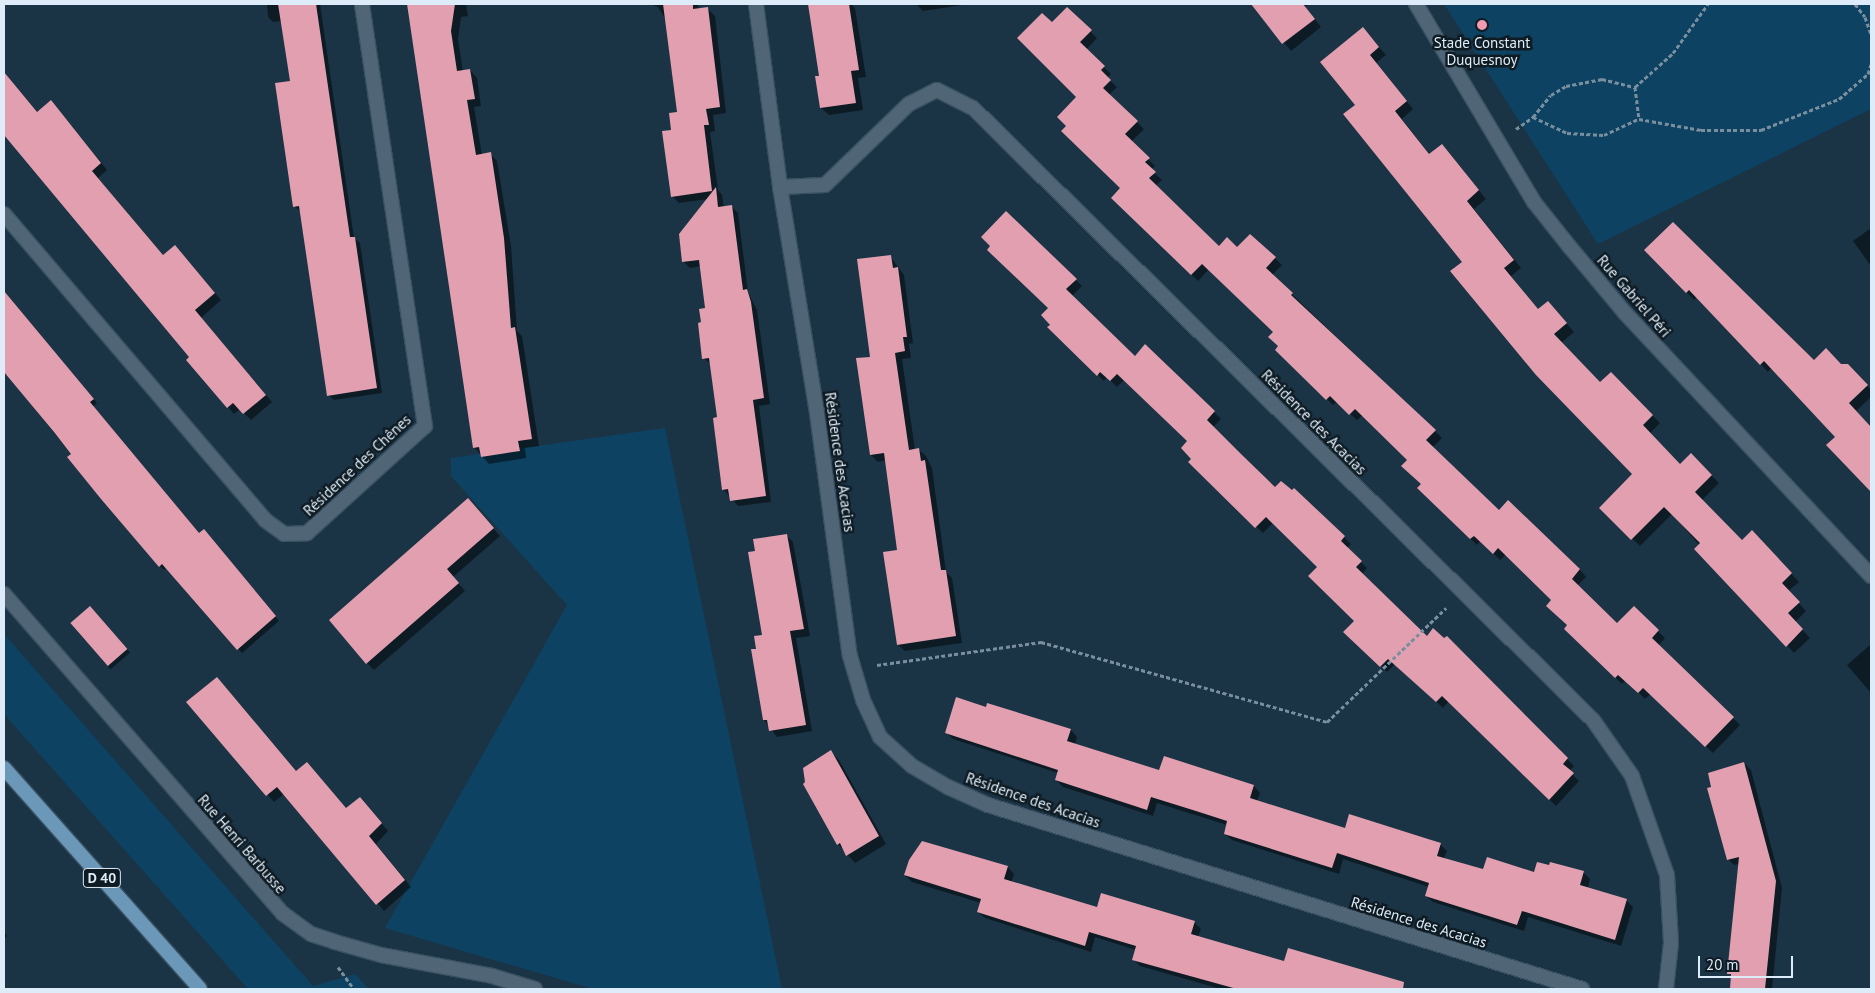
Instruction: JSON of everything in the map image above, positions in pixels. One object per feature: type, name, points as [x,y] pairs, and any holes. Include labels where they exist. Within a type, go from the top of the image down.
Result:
[{"type":"main road","name":"D 40","points":[[4,768],[200,989]]},
{"type":"street","name":"Résidence des Chênes","points":[[4,214],[265,520],[284,534],[307,533],[425,426],[362,4]]},
{"type":"street","name":"Résidence des Acacias","points":[[756,4],[780,187],[816,406],[854,668],[863,700],[880,737],[912,766],[948,787],[998,808],[1582,989]]},
{"type":"street","name":"Rue Gabriel Péri","points":[[1416,4],[1534,202],[1625,313],[1871,576]]},
{"type":"street","name":"Résidence des Acacias","points":[[780,187],[825,185],[909,104],[937,90],[973,108],[1593,720],[1632,776],[1667,874],[1671,943],[1666,989]]},
{"type":"street","name":"Rue Henri Barbusse","points":[[4,594],[282,914],[311,934],[335,942],[381,955],[492,976],[535,989]]},
{"type":"path","points":[[1635,87],[1673,53],[1708,4]]},
{"type":"path","points":[[1855,4],[1865,17],[1871,34]]},
{"type":"path","points":[[1635,87],[1602,79],[1566,86],[1551,95],[1533,117],[1567,133],[1604,135],[1639,118],[1701,130],[1761,130],[1839,99],[1868,74],[1871,64]]},
{"type":"path","points":[[1635,87],[1639,118]]},
{"type":"path","points":[[854,668],[1041,642],[1327,722],[1463,592]]},
{"type":"shaded area","points":[[1444,4],[1871,4],[1871,109],[1598,244]]},
{"type":"shaded area","points":[[665,428],[782,989],[593,989],[385,928],[567,605],[451,476],[451,458]]},
{"type":"shaded area","points":[[4,634],[313,986],[355,974],[369,989],[248,989],[4,714]]},
{"type":"building","points":[[278,4],[316,4],[350,237],[355,237],[377,388],[327,396],[299,206],[293,207],[275,83],[290,81]]},
{"type":"building","points":[[407,4],[455,4],[451,31],[457,71],[470,69],[475,99],[467,100],[476,155],[491,152],[504,238],[511,328],[515,327],[532,439],[518,441],[520,451],[481,457],[479,447],[473,448]]},
{"type":"building","points":[[663,4],[693,4],[693,9],[708,7],[720,107],[706,109],[709,125],[704,125],[712,191],[671,197],[662,131],[671,130],[669,113],[677,112]]},
{"type":"building","points":[[808,4],[849,4],[859,70],[851,71],[856,103],[820,108],[815,76],[819,76]]},
{"type":"building","points":[[1251,4],[1303,4],[1315,19],[1282,44]]},
{"type":"building","points":[[1067,7],[1092,30],[1080,42],[1105,66],[1101,70],[1111,80],[1103,88],[1138,121],[1125,134],[1150,158],[1145,162],[1156,172],[1149,178],[1219,246],[1227,237],[1237,247],[1250,234],[1276,257],[1266,268],[1293,293],[1291,295],[1436,430],[1426,440],[1499,510],[1508,500],[1580,569],[1572,579],[1617,623],[1634,606],[1659,630],[1652,638],[1734,717],[1705,747],[1643,688],[1638,693],[1618,675],[1615,678],[1564,629],[1567,625],[1546,606],[1551,600],[1498,548],[1493,554],[1474,536],[1470,539],[1417,488],[1421,484],[1401,466],[1407,460],[1355,409],[1349,415],[1330,396],[1326,400],[1275,350],[1278,346],[1268,337],[1273,332],[1202,264],[1191,275],[1111,198],[1120,188],[1061,131],[1066,126],[1057,117],[1076,97],[1017,38],[1042,13],[1052,22]]},
{"type":"building","points":[[1363,27],[1379,47],[1370,55],[1407,101],[1395,111],[1429,154],[1442,144],[1479,190],[1467,201],[1514,260],[1504,268],[1538,309],[1548,301],[1567,323],[1554,334],[1600,382],[1611,372],[1653,415],[1643,425],[1680,464],[1691,453],[1712,475],[1695,492],[1742,540],[1752,530],[1792,573],[1782,583],[1800,602],[1788,613],[1803,629],[1786,647],[1694,549],[1700,543],[1664,507],[1631,540],[1599,508],[1632,474],[1536,375],[1450,271],[1462,262],[1343,114],[1355,105],[1320,62]]},
{"type":"building","points":[[4,72],[37,112],[51,100],[101,163],[92,171],[163,255],[175,245],[215,293],[195,310],[266,395],[243,414],[233,403],[227,408],[186,360],[189,357],[4,135]]},
{"type":"building","points":[[716,187],[718,207],[732,205],[743,290],[747,289],[751,302],[764,398],[753,400],[766,496],[730,501],[728,489],[722,490],[713,418],[717,417],[709,358],[702,359],[698,323],[701,322],[699,309],[705,308],[699,260],[682,262],[679,234]]},
{"type":"building","points":[[1006,211],[1077,279],[1066,289],[1135,356],[1145,344],[1215,411],[1207,420],[1275,487],[1281,481],[1292,490],[1294,488],[1345,536],[1341,541],[1362,561],[1356,567],[1427,636],[1433,628],[1444,638],[1447,636],[1568,758],[1563,764],[1574,773],[1549,800],[1442,696],[1436,702],[1388,659],[1380,667],[1343,632],[1354,621],[1308,576],[1317,567],[1266,517],[1255,528],[1188,462],[1191,459],[1181,448],[1187,441],[1117,374],[1110,381],[1100,372],[1097,376],[1047,327],[1050,325],[1041,315],[1048,308],[987,250],[990,246],[981,237]]},
{"type":"building","points":[[1673,222],[1814,360],[1826,348],[1841,364],[1848,364],[1868,385],[1849,403],[1871,427],[1871,492],[1826,445],[1835,437],[1764,361],[1760,365],[1689,290],[1686,293],[1644,250]]},
{"type":"building","points":[[891,255],[893,268],[898,267],[907,337],[903,337],[905,351],[895,353],[909,450],[919,448],[921,461],[925,460],[941,570],[946,570],[956,636],[897,645],[883,552],[897,550],[884,453],[870,455],[856,358],[870,357],[857,259]]},
{"type":"building","points":[[4,291],[94,399],[90,402],[199,533],[204,529],[276,616],[237,650],[162,564],[159,567],[101,499],[67,457],[71,454],[4,372]]},
{"type":"building","points":[[468,498],[494,528],[447,569],[459,583],[366,664],[329,620]]},
{"type":"building","points":[[787,534],[804,629],[790,631],[806,725],[769,731],[767,720],[763,720],[751,649],[756,649],[754,636],[762,635],[748,552],[755,551],[753,539]]},
{"type":"building","points":[[90,606],[127,649],[108,666],[70,623]]},
{"type":"building","points":[[217,677],[296,771],[307,762],[346,808],[360,797],[382,823],[369,836],[405,880],[376,905],[277,787],[266,796],[186,702]]},
{"type":"building","points":[[956,697],[986,707],[987,703],[1071,729],[1067,741],[1159,770],[1164,756],[1254,785],[1250,798],[1345,828],[1349,814],[1441,843],[1437,856],[1483,869],[1487,857],[1534,872],[1537,862],[1549,865],[1550,862],[1584,871],[1580,885],[1627,899],[1615,940],[1522,911],[1517,925],[1425,896],[1429,883],[1337,853],[1332,868],[1224,834],[1227,821],[1196,811],[1151,797],[1147,810],[1055,780],[1058,770],[945,733]]},
{"type":"building","points":[[831,750],[879,836],[846,856],[840,843],[837,845],[803,784],[805,782],[803,768]]},
{"type":"building","points":[[1744,762],[1776,881],[1765,989],[1730,989],[1731,974],[1727,974],[1739,857],[1727,860],[1707,788],[1711,787],[1708,773]]},
{"type":"building","points":[[922,841],[1008,866],[1004,879],[1097,907],[1101,893],[1195,921],[1191,934],[1284,961],[1288,948],[1404,982],[1403,989],[1237,989],[1132,960],[1136,946],[1089,932],[1085,946],[977,912],[981,899],[904,875],[909,860]]},
{"type":"place","name":"Stade Constant Duquesnoy","points":[[1482,25]]}]
